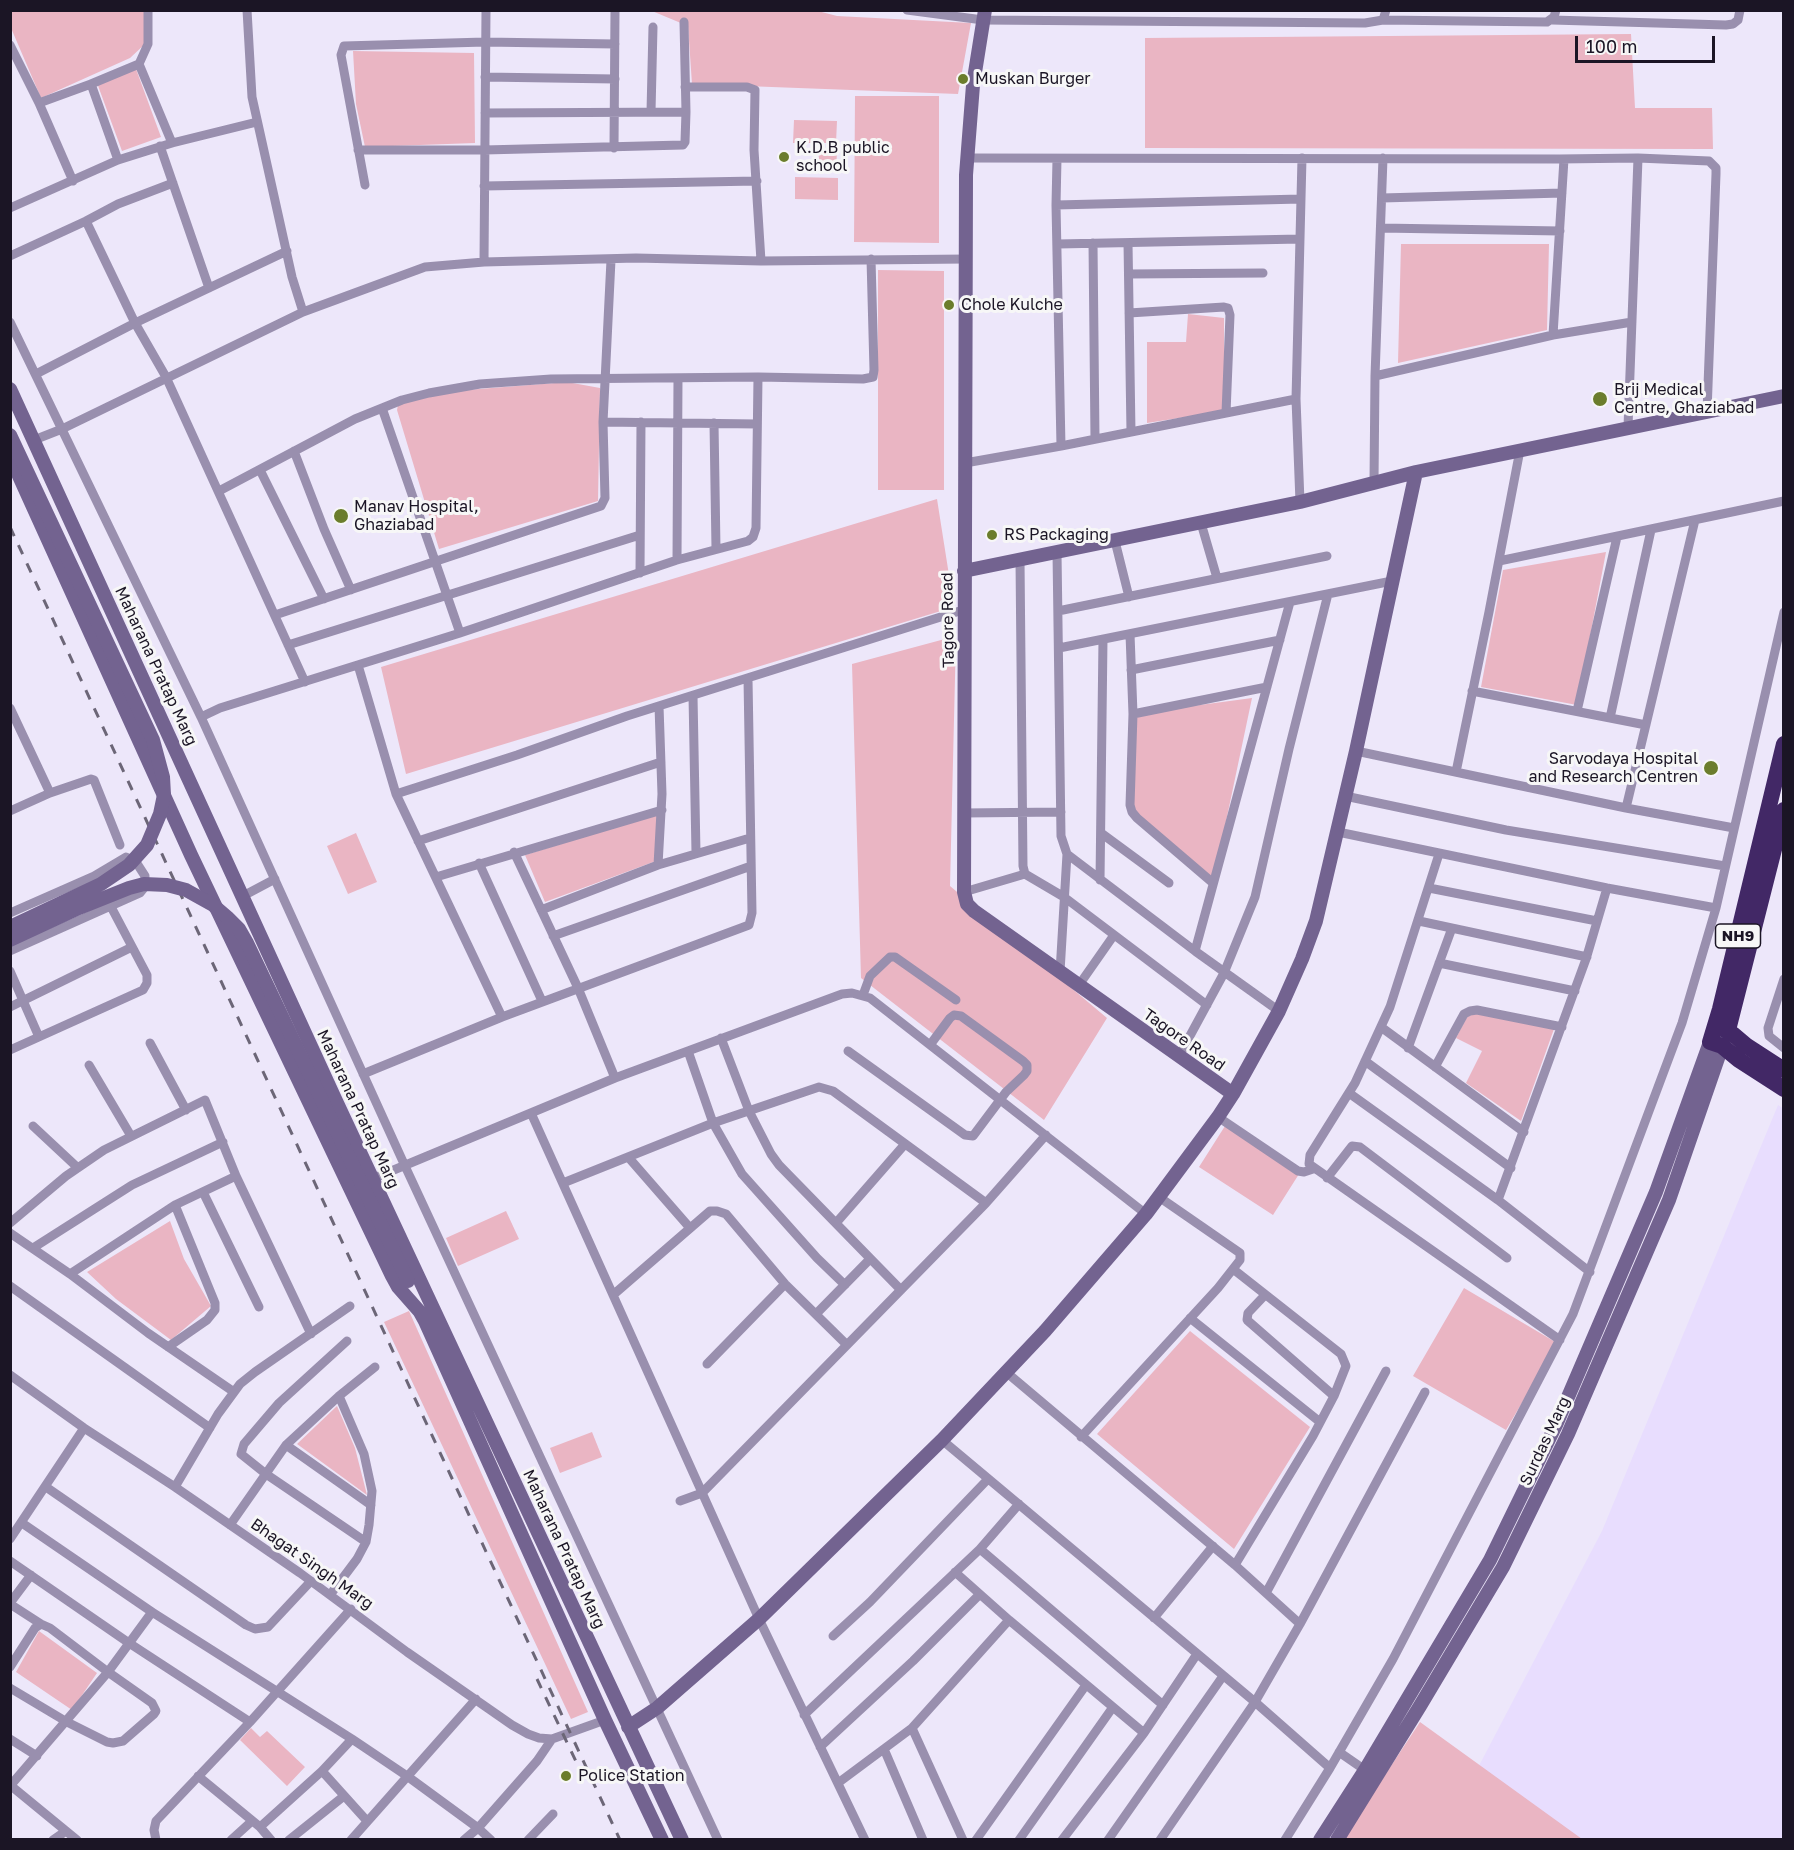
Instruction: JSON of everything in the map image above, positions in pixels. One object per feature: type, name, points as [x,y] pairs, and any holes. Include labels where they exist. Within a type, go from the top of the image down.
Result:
[{"type":"highway","name":"NH9","points":[[1719,1036],[1784,744]]},
{"type":"highway","name":"NH9","points":[[1719,1036],[1784,810]]},
{"type":"highway","points":[[1719,1036],[1759,1053],[1784,1070]]},
{"type":"highway","points":[[1719,1036],[1739,1060],[1784,1089]]},
{"type":"main road","name":"Tagore Road","points":[[984,15],[973,86],[966,158],[964,892],[967,904],[974,911],[1233,1094]]},
{"type":"main road","name":"Maharana Pratap Marg","points":[[10,389],[372,1179],[503,1474],[551,1600],[662,1839]]},
{"type":"main road","points":[[964,571],[1300,502],[1416,472],[1784,396]]},
{"type":"main road","points":[[10,435],[153,740],[164,777],[164,795],[151,837],[139,856],[129,865],[101,884],[10,927]]},
{"type":"main road","name":"Maharana Pratap Marg","points":[[10,456],[191,855],[392,1276],[425,1321],[567,1594],[681,1839]]},
{"type":"main road","points":[[628,1727],[657,1708],[759,1619],[942,1440],[1045,1331],[1146,1215],[1218,1118],[1279,1011],[1316,921],[1338,832],[1416,472]]},
{"type":"main road","points":[[10,940],[96,901],[144,884],[167,885],[186,890],[213,905],[227,917],[239,929],[247,943],[408,1281],[416,1306]]},
{"type":"main road","points":[[230,935],[255,923]]},
{"type":"main road","name":"Surdas Marg","points":[[1320,1839],[1365,1770],[1490,1560],[1556,1425],[1656,1192],[1719,1036]]},
{"type":"main road","name":"Surdas Marg","points":[[1336,1839],[1420,1706],[1503,1567],[1568,1434],[1669,1200],[1719,1036]]},
{"type":"main road","points":[[551,1600],[567,1594]]},
{"type":"main road","points":[[1407,1698],[1420,1706]]},
{"type":"street","points":[[39,103],[139,64],[148,44],[148,10]]},
{"type":"street","points":[[247,10],[252,97],[303,312]]},
{"type":"street","points":[[484,262],[486,10]]},
{"type":"street","points":[[614,148],[615,10]]},
{"type":"street","points":[[907,10],[984,15],[1246,23],[1365,23],[1385,15],[1547,22],[1552,20],[1726,25],[1738,20],[1740,10]]},
{"type":"street","points":[[1552,20],[1556,10]]},
{"type":"street","points":[[357,150],[484,150],[683,145],[686,112],[684,22]]},
{"type":"street","points":[[651,112],[653,27]]},
{"type":"street","points":[[364,184],[341,55],[344,46],[485,42],[615,44]]},
{"type":"street","points":[[10,45],[73,180]]},
{"type":"street","points":[[139,64],[172,143]]},
{"type":"street","points":[[485,77],[615,79]]},
{"type":"street","points":[[91,84],[118,160]]},
{"type":"street","points":[[685,87],[747,87],[755,90],[761,261]]},
{"type":"street","points":[[485,113],[686,112]]},
{"type":"street","points":[[10,208],[118,160],[160,146],[257,122]]},
{"type":"street","points":[[160,146],[209,288]]},
{"type":"street","points":[[966,158],[1638,158],[1705,160],[1716,168],[1707,412]]},
{"type":"street","points":[[1300,502],[1296,399],[1302,158]]},
{"type":"street","points":[[1374,482],[1375,376],[1383,158]]},
{"type":"street","points":[[1628,427],[1638,158]]},
{"type":"street","points":[[1057,159],[1061,446]]},
{"type":"street","points":[[1553,335],[1564,159]]},
{"type":"street","points":[[484,186],[757,181]]},
{"type":"street","points":[[10,256],[118,204],[173,183]]},
{"type":"street","points":[[1382,198],[1562,193]]},
{"type":"street","points":[[1056,205],[1301,199]]},
{"type":"street","points":[[86,221],[135,323],[166,377],[304,682]]},
{"type":"street","points":[[1381,228],[1560,231]]},
{"type":"street","points":[[1058,244],[1300,238]]},
{"type":"street","points":[[1093,243],[1095,439]]},
{"type":"street","points":[[1128,243],[1131,432]]},
{"type":"street","points":[[36,374],[135,323],[287,251]]},
{"type":"street","points":[[34,440],[62,429],[303,312],[424,267],[484,262],[636,258],[761,261],[967,259]]},
{"type":"street","points":[[219,491],[355,419],[402,400],[480,384],[605,377],[863,379],[873,377],[871,259]]},
{"type":"street","points":[[275,615],[601,507],[605,498],[603,422],[611,260]]},
{"type":"street","points":[[1129,274],[1263,273]]},
{"type":"street","points":[[1129,313],[1228,308],[1230,315],[1226,412]]},
{"type":"street","points":[[10,322],[201,717],[405,1166],[718,1839]]},
{"type":"street","points":[[1375,376],[1553,335],[1632,322]]},
{"type":"street","points":[[201,717],[220,708],[460,633],[677,560],[748,541],[755,533],[758,377]]},
{"type":"street","points":[[677,560],[678,378]]},
{"type":"street","points":[[965,463],[1296,399]]},
{"type":"street","points":[[382,408],[460,633]]},
{"type":"street","points":[[603,422],[757,424]]},
{"type":"street","points":[[640,573],[641,422]]},
{"type":"street","points":[[714,423],[716,549]]},
{"type":"street","points":[[1456,772],[1520,450]]},
{"type":"street","points":[[294,451],[324,529],[351,590]]},
{"type":"street","points":[[260,470],[324,599]]},
{"type":"street","points":[[1498,561],[1784,501]]},
{"type":"street","points":[[1626,808],[1695,520]]},
{"type":"street","points":[[1201,523],[1217,578]]},
{"type":"street","points":[[1610,718],[1652,530]]},
{"type":"street","points":[[288,645],[640,535]]},
{"type":"street","points":[[1577,711],[1617,537]]},
{"type":"street","points":[[1116,541],[1129,597]]},
{"type":"street","points":[[1057,553],[1061,836],[1066,854],[1060,972]]},
{"type":"street","points":[[1058,611],[1327,555]]},
{"type":"street","points":[[1020,560],[1023,866],[1025,873],[1064,897],[1207,1005]]},
{"type":"street","points":[[1059,648],[1392,581]]},
{"type":"street","points":[[1179,1056],[1224,973],[1259,884],[1289,748],[1328,594]]},
{"type":"street","points":[[1195,951],[1290,602]]},
{"type":"street","points":[[396,794],[659,706],[966,609]]},
{"type":"street","points":[[1285,1839],[1330,1768],[1393,1659],[1560,1340],[1590,1272],[1682,1023],[1716,908],[1784,612]]},
{"type":"street","points":[[1130,634],[1133,714],[1130,805],[1132,812],[1213,883]]},
{"type":"street","points":[[1100,880],[1103,639]]},
{"type":"street","points":[[1131,670],[1280,640]]},
{"type":"street","points":[[358,665],[396,794],[502,1017]]},
{"type":"street","points":[[363,1074],[542,1001],[749,925],[752,913],[748,679]]},
{"type":"street","points":[[1133,714],[1267,687]]},
{"type":"street","points":[[1473,691],[1646,725]]},
{"type":"street","points":[[693,696],[696,853]]},
{"type":"street","points":[[658,865],[662,810],[659,706]]},
{"type":"street","points":[[10,708],[13,721],[50,793]]},
{"type":"street","points":[[1356,751],[1626,808],[1734,828]]},
{"type":"street","points":[[418,841],[661,762]]},
{"type":"street","points":[[10,811],[50,793],[86,780],[94,780],[120,845]]},
{"type":"street","points":[[1345,796],[1506,830],[1725,866]]},
{"type":"street","points":[[436,877],[662,810]]},
{"type":"street","points":[[964,813],[1061,812]]},
{"type":"street","points":[[1101,832],[1169,883]]},
{"type":"street","points":[[1338,832],[1606,888],[1716,908]]},
{"type":"street","points":[[541,910],[658,865],[750,838]]},
{"type":"street","points":[[514,852],[578,988],[615,1078]]},
{"type":"street","points":[[1066,854],[1224,973],[1279,1011]]},
{"type":"street","points":[[1439,854],[1390,1007],[1349,1093],[1311,1155],[1310,1164],[1313,1169],[1560,1340]]},
{"type":"street","points":[[10,913],[94,876],[126,857],[131,858],[144,872],[144,888],[140,893],[10,951]]},
{"type":"street","points":[[480,863],[542,1001]]},
{"type":"street","points":[[553,936],[751,866]]},
{"type":"street","points":[[964,892],[1025,873]]},
{"type":"street","points":[[10,1050],[143,990],[147,983],[147,975],[94,876]]},
{"type":"street","points":[[243,896],[275,879]]},
{"type":"street","points":[[1429,888],[1597,921]]},
{"type":"street","points":[[1498,1200],[1587,957],[1606,888]]},
{"type":"street","points":[[1419,921],[1587,957]]},
{"type":"street","points":[[1408,1048],[1452,928]]},
{"type":"street","points":[[1079,985],[1114,935]]},
{"type":"street","points":[[10,1007],[132,947]]},
{"type":"street","points":[[863,995],[870,976],[890,957],[895,957],[956,1000]]},
{"type":"street","points":[[1439,963],[1575,990]]},
{"type":"street","points":[[10,971],[39,1037]]},
{"type":"street","points":[[1759,1053],[1769,1036],[1768,1028],[1784,979]]},
{"type":"street","points":[[372,1179],[615,1078],[842,994],[863,995],[1146,1215]]},
{"type":"street","points":[[1435,1067],[1464,1014],[1470,1011],[1477,1010],[1562,1027]]},
{"type":"street","points":[[848,1051],[970,1137],[976,1134],[1000,1100],[1027,1071],[1027,1065],[1023,1061],[969,1021],[954,1015],[930,1045]]},
{"type":"street","points":[[1381,1027],[1524,1132]]},
{"type":"street","points":[[1769,1036],[1784,1048]]},
{"type":"street","points":[[721,1038],[749,1111],[765,1144],[779,1165],[901,1290]]},
{"type":"street","points":[[150,1043],[186,1110]]},
{"type":"street","points":[[688,1051],[712,1123],[742,1174],[817,1258],[845,1285]]},
{"type":"street","points":[[1365,1061],[1511,1168]]},
{"type":"street","points":[[90,1065],[131,1136]]},
{"type":"street","points":[[563,1183],[712,1123],[819,1087],[826,1088],[986,1203]]},
{"type":"street","points":[[1349,1093],[1498,1200],[1590,1272]]},
{"type":"street","points":[[10,1223],[78,1167],[104,1150],[205,1100],[236,1176],[311,1334]]},
{"type":"street","points":[[531,1113],[759,1619],[865,1839]]},
{"type":"street","points":[[1218,1118],[1298,1171],[1313,1169]]},
{"type":"street","points":[[33,1126],[78,1167]]},
{"type":"street","points":[[680,1501],[702,1493],[986,1203],[1046,1135]]},
{"type":"street","points":[[33,1248],[132,1185],[223,1142]]},
{"type":"street","points":[[836,1223],[905,1144]]},
{"type":"street","points":[[1327,1178],[1352,1146],[1360,1147],[1507,1258]]},
{"type":"street","points":[[629,1158],[690,1228]]},
{"type":"street","points":[[70,1274],[175,1205],[236,1176]]},
{"type":"street","points":[[203,1192],[259,1307]]},
{"type":"street","points":[[1082,1437],[1240,1260],[1240,1253],[1159,1197]]},
{"type":"street","points":[[168,1347],[207,1320],[215,1310],[215,1303],[175,1205]]},
{"type":"street","points":[[613,1295],[710,1211],[717,1211],[726,1214],[785,1284],[848,1345]]},
{"type":"street","points":[[10,1233],[234,1392]]},
{"type":"street","points":[[816,1314],[870,1258]]},
{"type":"street","points":[[1233,1269],[1341,1354],[1346,1366],[1320,1422],[1235,1565]]},
{"type":"street","points":[[707,1364],[785,1284]]},
{"type":"street","points":[[10,1286],[210,1428]]},
{"type":"street","points":[[1265,1295],[1248,1313],[1247,1320],[1334,1396]]},
{"type":"street","points":[[175,1487],[234,1392],[255,1372],[350,1306]]},
{"type":"street","points":[[1190,1318],[1320,1422]]},
{"type":"street","points":[[347,1341],[279,1402],[244,1444],[241,1454],[243,1458],[366,1542]]},
{"type":"street","points":[[230,1525],[286,1445],[339,1396],[375,1367]]},
{"type":"street","points":[[1266,1593],[1386,1371]]},
{"type":"street","points":[[1006,1372],[1213,1546],[1300,1624]]},
{"type":"street","name":"Bhagat Singh Marg","points":[[10,1376],[230,1525],[311,1581],[406,1652],[528,1734],[539,1738],[552,1738]]},
{"type":"street","points":[[1160,1839],[1255,1702],[1300,1624],[1425,1392]]},
{"type":"street","points":[[330,1595],[357,1559],[366,1542],[371,1505],[371,1480],[364,1454],[339,1396]]},
{"type":"street","points":[[10,1539],[84,1428]]},
{"type":"street","points":[[942,1440],[1255,1702],[1330,1768]]},
{"type":"street","points":[[286,1445],[371,1505]]},
{"type":"street","points":[[833,1636],[870,1602],[988,1479]]},
{"type":"street","points":[[46,1486],[255,1629],[268,1627],[311,1581]]},
{"type":"street","points":[[804,1715],[980,1549],[1019,1504]]},
{"type":"street","points":[[22,1523],[152,1612],[407,1776],[490,1839]]},
{"type":"street","points":[[1155,1618],[1213,1546]]},
{"type":"street","points":[[980,1549],[1163,1705]]},
{"type":"street","points":[[10,1561],[129,1643],[250,1722]]},
{"type":"street","points":[[955,1572],[979,1595],[1144,1732]]},
{"type":"street","points":[[10,1688],[67,1722],[107,1742],[123,1741],[154,1714],[155,1706],[152,1702],[50,1628],[10,1604],[31,1575]]},
{"type":"street","points":[[820,1747],[913,1661],[979,1595]]},
{"type":"street","points":[[156,1839],[154,1830],[156,1821],[250,1722],[351,1610]]},
{"type":"street","points":[[77,1839],[11,1786],[108,1672],[152,1612]]},
{"type":"street","points":[[838,1784],[912,1728],[1009,1620]]},
{"type":"street","points":[[10,1667],[35,1628],[41,1624]]},
{"type":"street","points":[[1062,1839],[1144,1732],[1197,1654]]},
{"type":"street","points":[[1108,1839],[1223,1676]]},
{"type":"street","points":[[976,1839],[1086,1684]]},
{"type":"street","points":[[351,1839],[476,1699]]},
{"type":"street","points":[[1019,1839],[1113,1707]]},
{"type":"street","points":[[464,1839],[478,1828],[537,1761],[552,1738],[605,1720]]},
{"type":"street","points":[[912,1728],[963,1839]]},
{"type":"street","points":[[10,1739],[37,1756]]},
{"type":"street","points":[[260,1827],[322,1771],[352,1739]]},
{"type":"street","points":[[884,1749],[924,1839]]},
{"type":"street","points":[[1339,1752],[1365,1770]]},
{"type":"street","points":[[322,1771],[367,1821]]},
{"type":"street","points":[[198,1776],[260,1827],[271,1839]]},
{"type":"street","points":[[289,1839],[344,1796]]},
{"type":"street","points":[[528,1839],[553,1814]]},
{"type":"street","points":[[231,1839],[252,1821]]},
{"type":"street","points":[[53,1839],[66,1831]]},
{"type":"shaded area","points":[[814,10],[837,16],[971,23],[958,94],[692,84],[688,26],[652,11]]},
{"type":"shaded area","points":[[10,11],[144,11],[145,44],[130,58],[41,98],[11,28]]},
{"type":"shaded area","points":[[1631,34],[1635,108],[1712,108],[1713,149],[1145,148],[1145,38]]},
{"type":"shaded area","points":[[353,51],[474,53],[475,143],[365,147],[356,104]]},
{"type":"shaded area","points":[[136,69],[161,137],[122,151],[97,83]]},
{"type":"shaded area","points":[[855,96],[939,96],[939,243],[854,242]]},
{"type":"shaded area","points":[[794,120],[837,121],[836,143],[793,143]]},
{"type":"shaded area","points":[[819,151],[837,151],[836,172],[818,171]]},
{"type":"shaded area","points":[[795,177],[838,178],[838,200],[795,199]]},
{"type":"shaded area","points":[[1401,244],[1549,244],[1547,330],[1398,363]]},
{"type":"shaded area","points":[[878,270],[944,271],[944,490],[878,490]]},
{"type":"shaded area","points":[[1188,314],[1224,318],[1224,411],[1147,423],[1147,342],[1186,342]]},
{"type":"shaded area","points":[[567,382],[600,388],[598,501],[439,549],[397,410],[398,405],[429,393]]},
{"type":"shaded area","points":[[937,499],[954,607],[406,774],[381,667]]},
{"type":"shaded area","points":[[1606,552],[1577,705],[1481,687],[1503,570]]},
{"type":"shaded area","points":[[956,636],[950,886],[1107,1018],[1044,1120],[861,978],[852,664]]},
{"type":"shaded area","points":[[1252,698],[1213,883],[1127,805],[1133,714]]},
{"type":"shaded area","points":[[658,814],[656,861],[545,902],[525,855]]},
{"type":"shaded area","points":[[356,833],[377,882],[348,894],[327,846]]},
{"type":"shaded area","points":[[1478,1012],[1554,1029],[1521,1121],[1466,1083],[1482,1051],[1456,1038],[1467,1017]]},
{"type":"shaded area","points":[[1778,1105],[1784,1109],[1783,1839],[1432,1840],[1471,1781],[1602,1531]]},
{"type":"shaded area","points":[[1225,1126],[1299,1174],[1273,1215],[1199,1167]]},
{"type":"shaded area","points":[[506,1211],[519,1239],[458,1266],[446,1238]]},
{"type":"shaded area","points":[[170,1221],[184,1259],[211,1306],[171,1340],[116,1299],[87,1272]]},
{"type":"shaded area","points":[[1464,1288],[1557,1343],[1506,1430],[1413,1376]]},
{"type":"shaded area","points":[[409,1311],[588,1712],[571,1719],[384,1322]]},
{"type":"shaded area","points":[[1190,1331],[1310,1427],[1234,1549],[1097,1434]]},
{"type":"shaded area","points":[[337,1406],[355,1448],[367,1495],[297,1444]]},
{"type":"shaded area","points":[[592,1432],[602,1457],[560,1473],[550,1448]]},
{"type":"shaded area","points":[[39,1631],[97,1673],[72,1710],[16,1672]]},
{"type":"shaded area","points":[[1420,1722],[1582,1839],[1342,1840]]},
{"type":"shaded area","points":[[251,1728],[260,1737],[267,1731],[305,1767],[287,1786],[240,1740]]},
{"type":"railway","points":[[10,527],[620,1840]]},
{"type":"railway","points":[[537,1679],[581,1772]]},
{"type":"place","name":"Muskan Burger","points":[[963,79]]},
{"type":"place","name":"K.D.B public school","points":[[784,157]]},
{"type":"place","name":"Chole Kulche","points":[[949,305]]},
{"type":"place","name":"Brij Medical Centre, Ghaziabad","points":[[1600,399]]},
{"type":"place","name":"Manav Hospital, Ghaziabad","points":[[341,516]]},
{"type":"place","name":"RS Packaging","points":[[992,535]]},
{"type":"place","name":"Sarvodaya Hospital and Research Centren","points":[[1711,768]]},
{"type":"place","name":"Police Station","points":[[566,1776]]}]
